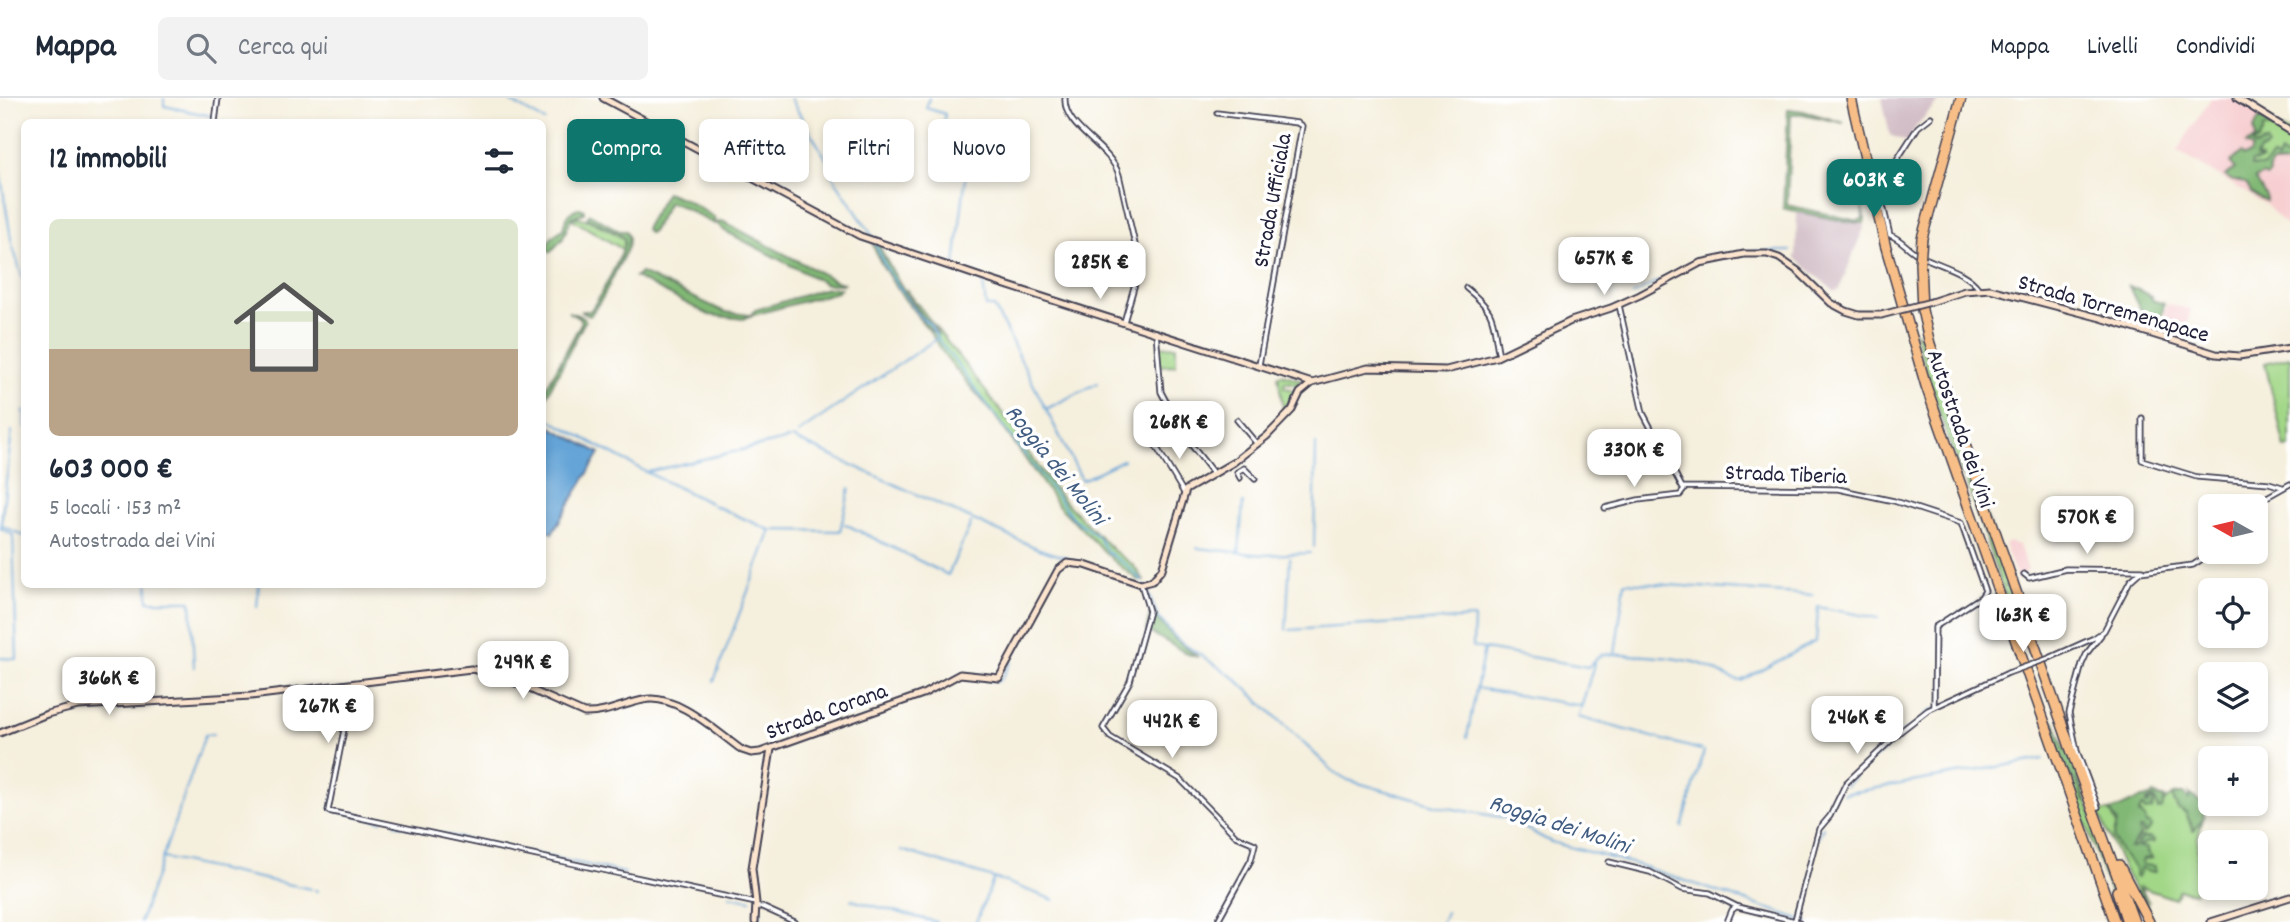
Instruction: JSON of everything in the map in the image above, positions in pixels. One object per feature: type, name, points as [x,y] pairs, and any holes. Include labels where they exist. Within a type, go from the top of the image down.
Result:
[{"type":"highway","name":"Autostrada dei Vini","points":[[1849,98],[1886,265],[1915,365],[2113,922]]},
{"type":"highway","points":[[1961,98],[1922,238],[1922,310],[1930,344],[2102,832],[2106,835],[2149,922]]},
{"type":"highway","points":[[2102,832],[2100,838],[2132,921]]},
{"type":"street","points":[[215,119],[218,98]]},
{"type":"street","points":[[603,98],[871,239],[1312,383]]},
{"type":"street","points":[[1065,98],[1067,114],[1114,163],[1119,174],[1138,253],[1136,280],[1124,322]]},
{"type":"street","points":[[2237,98],[2290,131]]},
{"type":"street","name":"Strada Ufficiala","points":[[1217,113],[1297,123],[1302,126],[1259,365]]},
{"type":"street","points":[[1931,117],[1918,127],[1880,186],[1890,235],[1900,239],[1913,252],[1965,277],[1979,289]]},
{"type":"street","name":"Strada Torremenapace","points":[[1619,304],[1700,263],[1758,253],[1774,256],[1790,265],[1836,307],[1859,316],[1881,316],[1979,289],[2101,318],[2216,354],[2239,356],[2290,348]]},
{"type":"street","points":[[1466,288],[1492,315],[1499,356]]},
{"type":"street","points":[[1217,922],[1251,860],[1255,844],[1236,836],[1180,779],[1110,737],[1103,728],[1130,681],[1149,611],[1143,584],[1159,574],[1171,543],[1184,494],[1192,485],[1234,462],[1257,444],[1279,425],[1292,410],[1300,393],[1312,383],[1368,368],[1446,370],[1499,356],[1571,321],[1619,304],[1641,409],[1684,490],[1680,495],[1638,500],[1605,508]]},
{"type":"street","points":[[1156,332],[1161,392],[1185,437],[1214,474]]},
{"type":"street","points":[[2141,418],[2142,460],[2197,477],[2269,483],[2282,487]]},
{"type":"street","points":[[1237,420],[1257,444]]},
{"type":"street","points":[[1154,443],[1184,494]]},
{"type":"street","points":[[1234,462],[1240,470]]},
{"type":"street","points":[[1240,470],[1244,468],[1255,479]]},
{"type":"street","points":[[1240,470],[1237,472],[1240,478]]},
{"type":"street","points":[[2268,496],[2290,484]]},
{"type":"street","name":"Strada Tiberia","points":[[1682,487],[1838,489],[1894,501],[1958,520],[1963,525],[1985,589],[1984,594],[1935,627],[1934,706]]},
{"type":"street","name":"Strada Corana","points":[[0,733],[71,707],[251,696],[464,670],[483,670],[584,713],[594,713],[645,699],[665,700],[686,710],[744,751],[755,753],[923,694],[960,674],[999,678],[1043,595],[1058,570],[1067,562],[1085,565],[1143,584]]},
{"type":"street","points":[[2024,574],[2029,578],[2054,570],[2145,569],[2193,565],[2198,562]]},
{"type":"street","points":[[2098,807],[2077,751],[2069,713],[2087,653],[2104,631],[2130,582],[2145,569]]},
{"type":"street","points":[[1609,862],[1650,872],[1682,888],[1713,894],[1738,907],[1796,920],[1819,830],[1846,783],[1906,726],[1934,706],[2007,673],[2047,659],[2104,631]]},
{"type":"street","points":[[353,684],[328,811],[756,905],[796,922]]},
{"type":"street","points":[[755,922],[752,868],[771,748]]},
{"type":"street","points":[[2211,922],[2226,920],[2236,914],[2290,897]]},
{"type":"street","points":[[1727,922],[1732,910],[1738,907]]},
{"type":"street","points":[[2233,922],[2236,914]]},
{"type":"shaded area","points":[[1882,98],[1941,98],[1917,125],[1907,142],[1890,135]]},
{"type":"shaded area","points":[[2211,98],[2235,98],[2290,133],[2290,229],[2265,204],[2177,151]]},
{"type":"shaded area","points":[[1797,211],[1865,225],[1839,290],[1834,291],[1794,257]]},
{"type":"shaded area","points":[[2167,304],[2191,309],[2183,343],[2159,334]]},
{"type":"shaded area","points":[[2011,542],[2013,545],[2019,545],[2028,570],[2018,580],[2004,544]]},
{"type":"green space","points":[[1788,109],[1844,123],[1791,114],[1787,205],[1858,221],[1863,218],[1862,207],[1864,223],[1783,208]]},
{"type":"green space","points":[[2259,118],[2283,130],[2280,132],[2267,127],[2263,129],[2258,140],[2252,143],[2255,146],[2266,142],[2268,147],[2259,151],[2256,157],[2261,160],[2252,162],[2251,166],[2264,166],[2272,157],[2277,161],[2280,153],[2290,157],[2290,168],[2286,164],[2272,164],[2269,168],[2270,174],[2255,179],[2266,196],[2266,201],[2251,193],[2247,184],[2225,176],[2235,169],[2231,162],[2241,153],[2244,156],[2250,154],[2252,148],[2246,144],[2255,139],[2254,129]]},
{"type":"green space","points":[[2268,127],[2290,133],[2290,157],[2280,153],[2277,161],[2272,157],[2265,166],[2251,166],[2251,162],[2259,161],[2261,158],[2256,157],[2257,153],[2264,149],[2263,142],[2255,146],[2252,142],[2257,141],[2262,129]]},
{"type":"green space","points":[[666,192],[686,200],[714,217],[715,224],[669,202],[652,232],[648,233],[645,229]]},
{"type":"green space","points":[[580,208],[584,213],[572,217],[562,240],[551,251],[547,251],[549,242],[563,229],[568,216],[573,210]]},
{"type":"green space","points":[[590,214],[620,231],[626,231],[629,238],[628,247],[603,297],[590,316],[582,311],[590,311],[599,297],[617,263],[624,239],[613,230],[587,218]]},
{"type":"green space","points":[[576,217],[593,222],[620,236],[624,239],[624,247],[622,249],[572,219]]},
{"type":"green space","points":[[722,221],[845,284],[826,284],[723,230],[717,223]]},
{"type":"green space","points":[[873,244],[879,244],[905,292],[937,334],[920,319],[900,294]]},
{"type":"green space","points":[[641,273],[725,312],[749,315],[744,319],[709,315],[635,277]]},
{"type":"green space","points":[[2129,286],[2164,304],[2160,322],[2144,313]]},
{"type":"green space","points":[[827,288],[841,288],[837,292],[750,316],[755,310]]},
{"type":"green space","points":[[906,289],[1018,433],[1024,447],[1063,500],[1114,551],[1133,565],[1144,581],[1139,581],[1113,560],[1058,505],[993,413],[947,359],[917,316],[933,332],[937,332],[933,325],[923,317]]},
{"type":"green space","points":[[568,312],[584,317],[585,321],[546,397],[546,388],[581,323],[580,319]]},
{"type":"green space","points":[[1914,331],[1924,339],[2010,584],[2005,586],[2010,588],[2015,599],[2015,614],[2020,615],[2024,624],[2019,620],[2016,627],[1967,484],[1948,439]]},
{"type":"green space","points":[[1176,346],[1176,365],[1159,366],[1158,347]]},
{"type":"green space","points":[[2290,357],[2290,447],[2285,448],[2265,363]]},
{"type":"green space","points":[[1281,374],[1301,380],[1299,385],[1285,382],[1284,387],[1295,391],[1284,415],[1278,376]]},
{"type":"green space","points":[[1153,613],[1175,639],[1198,657],[1146,630],[1150,614]]},
{"type":"green space","points":[[2050,719],[2055,722],[2065,750],[2069,751],[2088,804],[2063,763]]},
{"type":"green space","points":[[2068,772],[2077,782],[2083,799],[2088,804],[2125,922],[2120,922]]},
{"type":"green space","points":[[2153,794],[2165,798],[2162,809],[2158,810],[2155,798],[2146,804],[2154,801],[2152,810],[2145,811],[2143,807],[2140,809],[2139,814],[2151,828],[2145,834],[2139,829],[2140,836],[2130,848],[2134,848],[2142,838],[2154,841],[2138,847],[2147,848],[2152,858],[2143,859],[2142,863],[2154,866],[2155,872],[2147,872],[2141,867],[2139,876],[2135,877],[2135,868],[2113,838],[2117,823],[2110,811]]},
{"type":"green space","points":[[2184,794],[2189,800],[2189,794],[2198,800],[2198,816],[2203,816],[2203,819],[2194,831],[2186,813],[2178,809],[2172,796]]},
{"type":"green space","points":[[2172,796],[2178,809],[2186,812],[2192,830],[2203,819],[2198,830],[2195,893],[2179,890],[2175,899],[2140,887],[2149,903],[2137,887],[2152,921],[2125,872],[2094,803],[2098,811],[2110,811],[2117,826],[2115,842],[2135,868],[2137,877],[2141,866],[2145,871],[2141,861],[2152,858],[2147,851],[2138,847],[2147,842],[2153,843],[2142,838],[2134,848],[2130,848],[2140,836],[2139,829],[2142,829],[2143,833],[2146,824],[2139,810],[2143,807],[2152,808],[2154,801],[2146,804],[2154,798],[2158,809]]},
{"type":"water","points":[[546,425],[600,453],[552,533],[546,529]]},
{"type":"waterway","points":[[164,98],[164,106],[212,116],[213,119]]},
{"type":"waterway","points":[[504,98],[541,119]]},
{"type":"waterway","name":"Roggia dei Molini","points":[[790,98],[827,160],[831,174],[873,237]]},
{"type":"waterway","points":[[929,98],[926,108],[945,114],[937,147],[968,156],[955,265]]},
{"type":"waterway","points":[[0,172],[12,244],[21,273]]},
{"type":"waterway","name":"Roggia dei Molini","points":[[875,243],[886,268],[919,316],[930,324],[937,338],[1073,518],[1097,536],[1108,552],[1142,581]]},
{"type":"waterway","points":[[1746,251],[1791,251]]},
{"type":"waterway","points":[[1711,258],[1723,256]]},
{"type":"waterway","points":[[1662,280],[1669,276]]},
{"type":"waterway","points":[[1633,295],[1658,281]]},
{"type":"waterway","points":[[983,282],[986,307],[994,307],[1082,480],[1123,460]]},
{"type":"waterway","points":[[798,433],[936,339]]},
{"type":"waterway","points":[[1046,409],[1098,383]]},
{"type":"waterway","points":[[546,418],[710,503]]},
{"type":"waterway","points":[[12,431],[1,525],[21,535]]},
{"type":"waterway","points":[[792,438],[1039,549],[1068,558]]},
{"type":"waterway","points":[[647,472],[789,439]]},
{"type":"waterway","points":[[1314,547],[1316,444]]},
{"type":"waterway","points":[[714,681],[771,530],[840,531],[850,488]]},
{"type":"waterway","points":[[1239,552],[1243,503]]},
{"type":"waterway","points":[[713,505],[770,530]]},
{"type":"waterway","points":[[845,524],[948,575],[971,523]]},
{"type":"waterway","points":[[0,528],[13,535],[17,659],[0,658]]},
{"type":"waterway","points":[[1197,548],[1264,555],[1310,553]]},
{"type":"waterway","points":[[1286,630],[1290,558]]},
{"type":"waterway","points":[[1615,654],[1625,582],[1814,595]]},
{"type":"waterway","name":"Roggia dei Molini","points":[[1145,586],[1158,617],[1178,640],[1235,678],[1334,772],[1348,780],[1442,807],[1506,818],[1551,842],[1638,865],[1808,922]]},
{"type":"waterway","points":[[148,588],[148,601],[191,601],[194,668]]},
{"type":"waterway","points":[[257,607],[259,588]]},
{"type":"waterway","points":[[1816,642],[1818,607],[1878,618]]},
{"type":"waterway","points":[[1290,630],[1474,618],[1473,647],[1588,667],[1602,654],[1677,659],[1701,664],[1741,681],[1814,642]]},
{"type":"waterway","points":[[1467,737],[1484,649]]},
{"type":"waterway","points":[[983,679],[997,682],[1011,662]]},
{"type":"waterway","points":[[1582,705],[1594,664]]},
{"type":"waterway","points":[[1476,688],[1582,706],[1578,717],[1701,750]]},
{"type":"waterway","points":[[1924,715],[1934,709]]},
{"type":"waterway","points":[[1874,759],[1906,730]]},
{"type":"waterway","points":[[140,922],[205,735],[213,734]]},
{"type":"waterway","points":[[1682,827],[1704,751]]},
{"type":"waterway","points":[[1843,794],[2043,759]]},
{"type":"waterway","points":[[1846,786],[1854,777]]},
{"type":"waterway","points":[[335,792],[331,807],[333,810],[382,821]]},
{"type":"waterway","points":[[395,824],[625,873]]},
{"type":"waterway","points":[[1818,838],[1823,827]]},
{"type":"waterway","points":[[901,850],[1003,881],[1054,900]]},
{"type":"waterway","points":[[163,858],[311,889]]},
{"type":"waterway","points":[[976,922],[994,878]]},
{"type":"waterway","points":[[730,896],[751,900]]},
{"type":"waterway","points":[[851,900],[936,922]]},
{"type":"waterway","points":[[758,922],[761,911]]},
{"type":"waterway","points":[[1442,922],[1446,912]]}]
